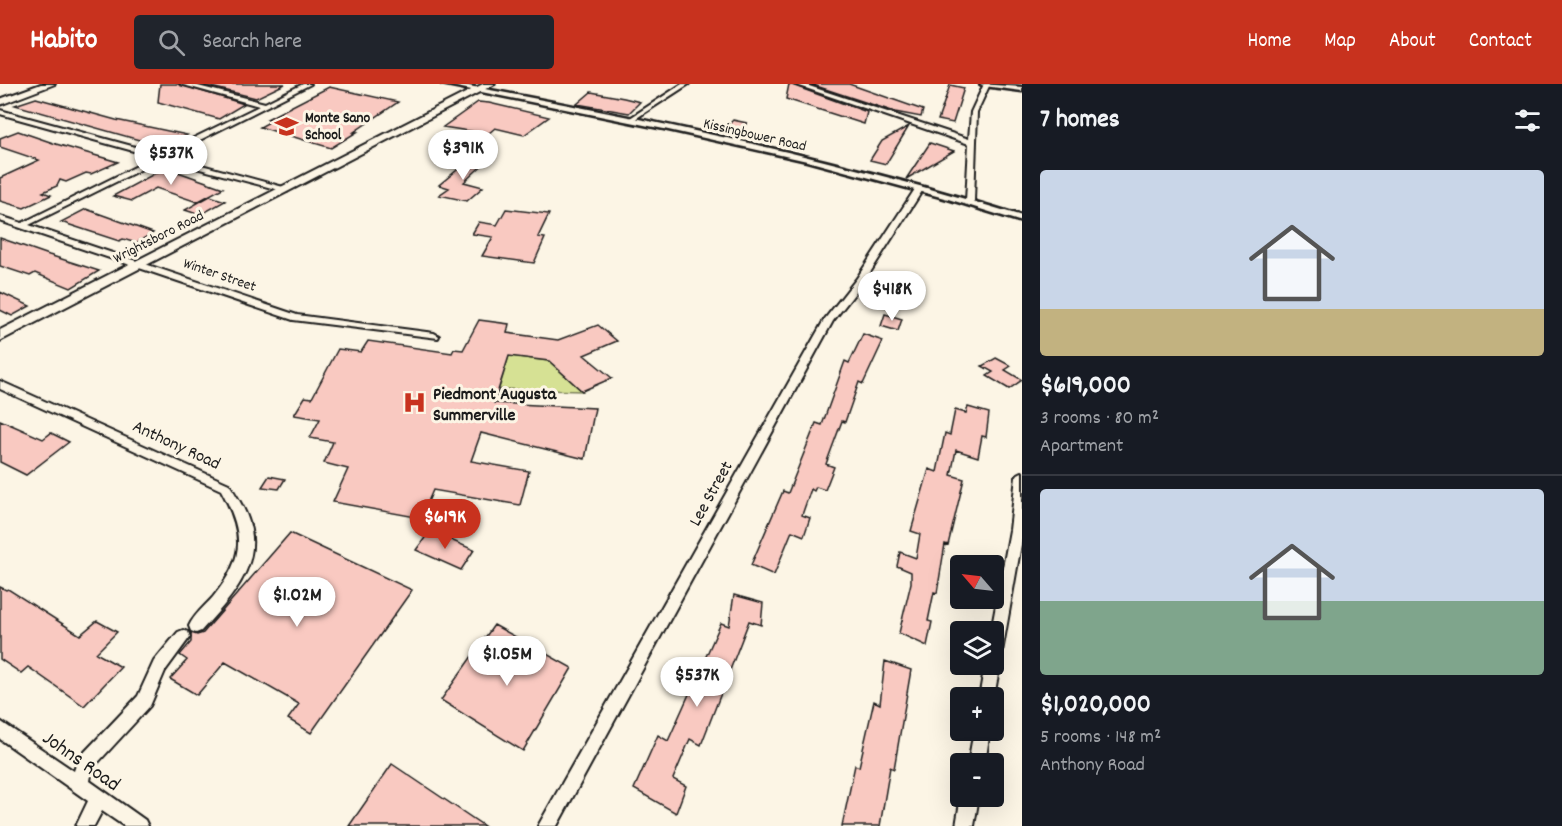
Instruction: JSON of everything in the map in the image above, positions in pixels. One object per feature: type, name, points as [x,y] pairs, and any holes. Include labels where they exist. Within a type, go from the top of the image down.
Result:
[{"type":"main road","points":[[0,93],[26,84]]},
{"type":"main road","points":[[0,102],[50,84]]},
{"type":"main road","name":"Wrightsboro Road","points":[[0,336],[490,84]]},
{"type":"street","points":[[183,84],[265,105]]},
{"type":"street","points":[[21,226],[308,84]]},
{"type":"street","name":"Kissingbower Road","points":[[446,84],[727,141],[920,188],[969,201],[1022,219]]},
{"type":"street","points":[[630,120],[686,84]]},
{"type":"street","points":[[797,84],[974,143]]},
{"type":"street","points":[[969,201],[974,112],[979,95],[986,84],[1022,89]]},
{"type":"street","points":[[0,112],[284,190]]},
{"type":"street","name":"Lee Street","points":[[547,826],[829,320],[861,279],[920,188]]},
{"type":"street","name":"Winter Street","points":[[0,218],[306,320],[434,336]]},
{"type":"street","name":"Anthony Road","points":[[0,385],[225,487],[240,510],[246,538],[243,564],[231,586],[196,626]]},
{"type":"street","points":[[989,687],[1020,531],[1022,477]]},
{"type":"street","points":[[80,786],[84,765],[144,701],[159,666],[183,637]]},
{"type":"street","name":"Johns Road","points":[[0,729],[98,800],[139,826]]},
{"type":"street","points":[[85,826],[98,800]]},
{"type":"street","points":[[964,826],[968,807]]},
{"type":"green space","points":[[509,356],[549,361],[582,391],[499,389]]},
{"type":"building","points":[[160,84],[178,84],[244,104],[219,119],[158,102]]},
{"type":"building","points":[[199,84],[285,84],[256,98]]},
{"type":"building","points":[[789,84],[867,112],[864,124],[786,99]]},
{"type":"building","points":[[810,84],[849,84],[923,110],[921,117],[895,112]]},
{"type":"building","points":[[950,85],[964,88],[953,123],[938,120]]},
{"type":"building","points":[[329,87],[398,102],[331,148],[260,127],[273,120],[267,119]]},
{"type":"building","points":[[591,92],[640,102],[629,113],[577,104]]},
{"type":"building","points":[[36,98],[116,120],[187,135],[164,147],[15,105]]},
{"type":"building","points":[[478,102],[549,117],[524,135],[495,128],[488,134],[443,127]]},
{"type":"building","points":[[733,120],[747,123],[738,133],[723,130]]},
{"type":"building","points":[[909,126],[886,164],[870,160],[882,141]]},
{"type":"building","points":[[18,131],[118,162],[66,182],[60,180],[57,186],[43,192],[51,195],[24,208],[0,201],[0,178],[39,160],[0,147],[0,138]]},
{"type":"building","points":[[930,143],[954,151],[906,179]]},
{"type":"building","points":[[474,156],[489,159],[464,182],[483,187],[467,201],[439,195],[449,188],[439,185]]},
{"type":"building","points":[[165,168],[223,188],[197,202],[156,188],[132,201],[113,196]]},
{"type":"building","points":[[210,196],[225,201],[200,215],[185,210]]},
{"type":"building","points":[[86,209],[153,233],[136,243],[123,239],[119,241],[61,222]]},
{"type":"building","points":[[506,209],[549,214],[538,237],[545,238],[534,263],[482,256],[493,237],[472,234],[479,222],[497,225]]},
{"type":"building","points":[[0,238],[99,271],[71,288],[35,273],[30,276],[0,266]]},
{"type":"building","points":[[0,292],[30,306],[12,316],[0,310]]},
{"type":"building","points":[[885,314],[902,319],[898,331],[881,326]]},
{"type":"building","points":[[479,320],[509,324],[507,333],[558,340],[598,325],[617,341],[584,355],[612,378],[582,391],[549,361],[509,356],[494,403],[595,408],[585,459],[481,433],[471,461],[529,471],[520,505],[433,490],[421,518],[333,502],[348,469],[324,463],[333,442],[310,438],[320,419],[294,415],[305,397],[312,398],[338,349],[361,352],[368,341],[452,353],[454,349],[463,350]]},
{"type":"building","points":[[863,334],[883,341],[863,384],[859,382],[845,422],[842,421],[826,464],[834,467],[825,490],[816,487],[814,491],[811,489],[802,515],[810,518],[804,536],[792,531],[774,575],[751,565],[783,491],[788,493],[816,423],[822,425],[845,361],[849,363]]},
{"type":"building","points":[[996,358],[1011,366],[1005,370],[1022,380],[1009,389],[987,376],[993,372],[982,366]]},
{"type":"building","points":[[968,407],[989,413],[986,437],[982,436],[978,457],[956,450],[951,475],[964,479],[948,545],[945,544],[937,593],[934,592],[928,621],[932,622],[927,646],[899,633],[911,583],[911,572],[897,566],[900,552],[916,558],[920,534],[911,531],[929,469],[937,472],[945,433],[950,435],[955,410],[966,413]]},
{"type":"building","points":[[0,420],[43,439],[51,433],[69,442],[26,475],[0,462]]},
{"type":"building","points":[[269,476],[285,479],[279,489],[262,487]]},
{"type":"building","points":[[430,531],[474,550],[461,570],[416,550]]},
{"type":"building","points":[[290,533],[412,590],[311,733],[288,719],[299,704],[225,662],[197,695],[170,679],[187,660],[180,655],[191,642],[191,633],[197,635],[203,633]]},
{"type":"building","points":[[0,587],[8,589],[80,635],[97,621],[117,632],[96,653],[121,667],[84,706],[28,667],[21,673],[0,659]]},
{"type":"building","points":[[734,595],[763,603],[761,625],[749,621],[701,745],[690,739],[673,779],[686,786],[676,813],[634,789],[658,735],[668,741],[721,623],[729,626]]},
{"type":"building","points":[[494,625],[572,668],[523,751],[441,700]]},
{"type":"building","points":[[885,661],[911,670],[894,769],[890,767],[880,826],[842,826],[855,765],[859,767],[874,701],[880,704]]},
{"type":"building","points":[[392,764],[484,826],[349,826]]},
{"type":"place","name":"Monte Sano School","points":[[287,126]]},
{"type":"place","name":"Piedmont Augusta Summerville","points":[[415,403]]}]
